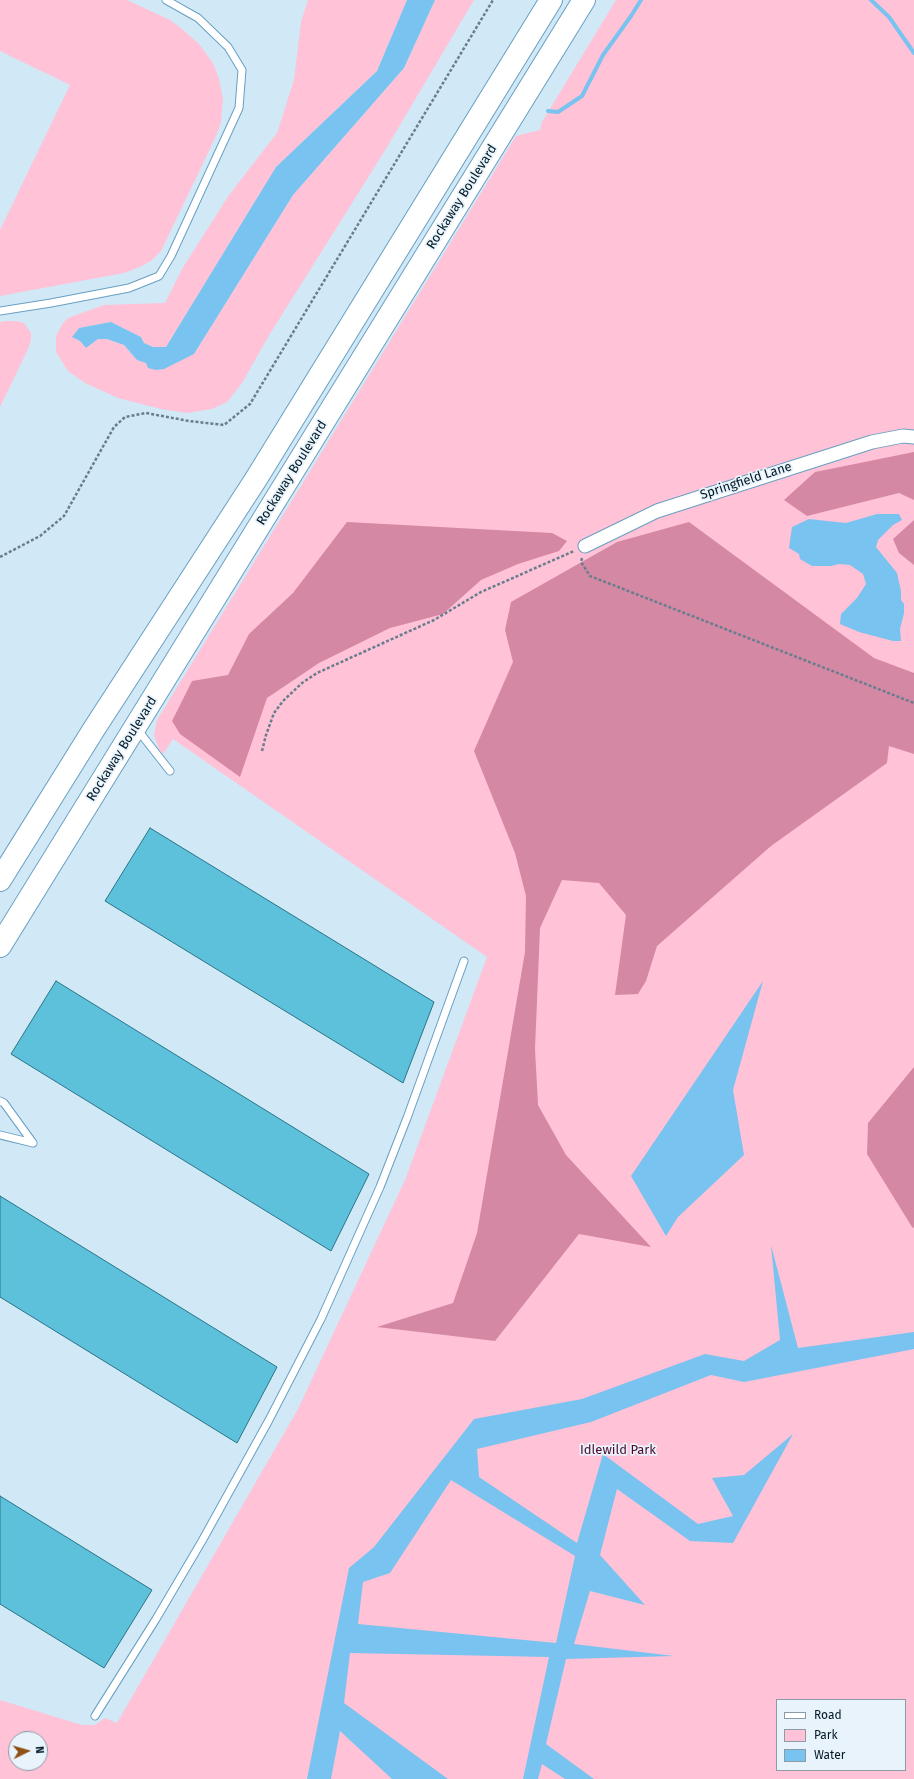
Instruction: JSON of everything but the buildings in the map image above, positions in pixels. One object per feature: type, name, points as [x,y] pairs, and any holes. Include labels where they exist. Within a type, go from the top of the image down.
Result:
[{"type":"highway","points":[[0,880],[94,729],[256,479],[551,0]]},
{"type":"highway","name":"Rockaway Boulevard","points":[[0,946],[584,0]]},
{"type":"street","name":"Springfield Lane","points":[[585,546],[657,510],[872,442],[903,436],[914,437]]},
{"type":"lane","points":[[0,311],[129,288],[158,276],[171,256],[239,108],[242,70],[228,47],[198,18],[166,0]]},
{"type":"lane","points":[[135,727],[170,771]]},
{"type":"lane","points":[[95,1716],[156,1619],[202,1540],[265,1427],[346,1266],[382,1180],[423,1075],[464,961]]},
{"type":"lane","points":[[0,1101],[4,1103],[33,1143],[0,1135]]},
{"type":"path","points":[[0,557],[40,536],[64,516],[114,427],[125,417],[146,413],[189,421],[224,425],[250,404],[492,0]]},
{"type":"path","points":[[585,546],[581,562],[590,576],[914,703]]},
{"type":"path","points":[[262,751],[274,713],[283,701],[302,683],[317,673],[434,620],[481,592],[585,546]]},
{"type":"green space","points":[[0,0],[127,0],[170,20],[199,44],[213,63],[219,79],[223,99],[221,122],[216,136],[161,251],[152,260],[140,267],[124,273],[0,296],[0,230],[70,85],[0,51]]},
{"type":"green space","points":[[308,0],[407,0],[377,71],[276,167],[166,347],[153,347],[144,343],[141,337],[111,322],[79,328],[73,337],[80,341],[86,348],[98,339],[107,339],[124,345],[137,360],[146,363],[194,354],[293,195],[404,68],[435,0],[474,0],[384,152],[268,337],[242,383],[227,402],[212,409],[187,413],[161,409],[118,398],[85,383],[68,371],[56,352],[56,336],[63,323],[68,318],[104,305],[165,303],[182,269],[229,195],[277,133],[294,80],[301,22]]},
{"type":"green space","name":"Idlewild Park","points":[[616,0],[914,0],[914,1779],[0,1779],[0,1700],[82,1725],[95,1725],[105,1718],[117,1723],[298,1409],[405,1180],[487,957],[173,739],[163,754],[159,749],[154,735],[157,720],[516,136],[540,130],[542,122]]},
{"type":"green space","points":[[7,321],[24,323],[31,333],[31,339],[29,347],[0,407],[0,322]]},
{"type":"shaded area","points":[[914,452],[914,500],[899,493],[807,516],[784,500],[815,472]]},
{"type":"shaded area","points":[[914,520],[914,565],[899,553],[893,539]]},
{"type":"shaded area","points":[[347,522],[552,533],[567,541],[559,551],[518,564],[481,580],[443,614],[390,628],[319,663],[267,698],[240,777],[180,734],[172,721],[192,681],[228,675],[249,634],[293,593]]},
{"type":"shaded area","points":[[689,522],[874,658],[914,673],[914,754],[889,746],[887,763],[771,846],[657,946],[646,981],[638,994],[615,995],[626,915],[599,883],[562,880],[540,928],[535,1049],[538,1105],[566,1155],[651,1247],[579,1234],[495,1341],[377,1327],[453,1303],[477,1233],[525,952],[526,896],[515,853],[474,751],[513,662],[505,630],[511,602],[617,542]]},
{"type":"shaded area","points":[[914,1067],[914,1228],[867,1154],[868,1123]]},
{"type":"water","points":[[407,0],[435,0],[404,68],[293,195],[194,354],[164,369],[156,370],[148,368],[146,363],[137,360],[124,345],[107,339],[98,339],[86,348],[80,341],[72,337],[79,328],[111,322],[141,337],[144,343],[153,347],[166,347],[276,167],[377,71]]},
{"type":"water","points":[[877,514],[899,514],[902,520],[893,525],[878,540],[876,547],[897,573],[901,591],[901,600],[904,604],[904,613],[900,629],[901,641],[893,641],[859,632],[840,624],[841,614],[857,598],[866,584],[863,574],[850,565],[839,564],[831,566],[812,566],[800,559],[799,554],[789,548],[792,527],[809,519],[846,523]]},
{"type":"water","points":[[763,981],[733,1090],[744,1155],[678,1217],[666,1236],[631,1176]]},
{"type":"water","points":[[771,1245],[798,1348],[914,1332],[914,1349],[744,1382],[711,1375],[591,1422],[477,1449],[479,1477],[577,1543],[603,1454],[698,1524],[733,1516],[712,1478],[744,1475],[793,1434],[733,1543],[690,1541],[617,1489],[600,1555],[645,1605],[590,1591],[574,1644],[674,1656],[566,1659],[546,1744],[594,1779],[565,1779],[542,1764],[538,1779],[523,1779],[549,1657],[350,1653],[344,1703],[448,1779],[392,1779],[340,1731],[331,1779],[307,1779],[349,1568],[374,1547],[474,1419],[582,1399],[705,1354],[744,1361],[780,1340]],"holes":[[[451,1480],[575,1556],[556,1643],[358,1624],[363,1582],[390,1573]]]},
{"type":"waterway","points":[[548,111],[558,112],[582,96],[603,55],[641,0]]},
{"type":"waterway","points":[[871,0],[889,17],[914,53]]}]
